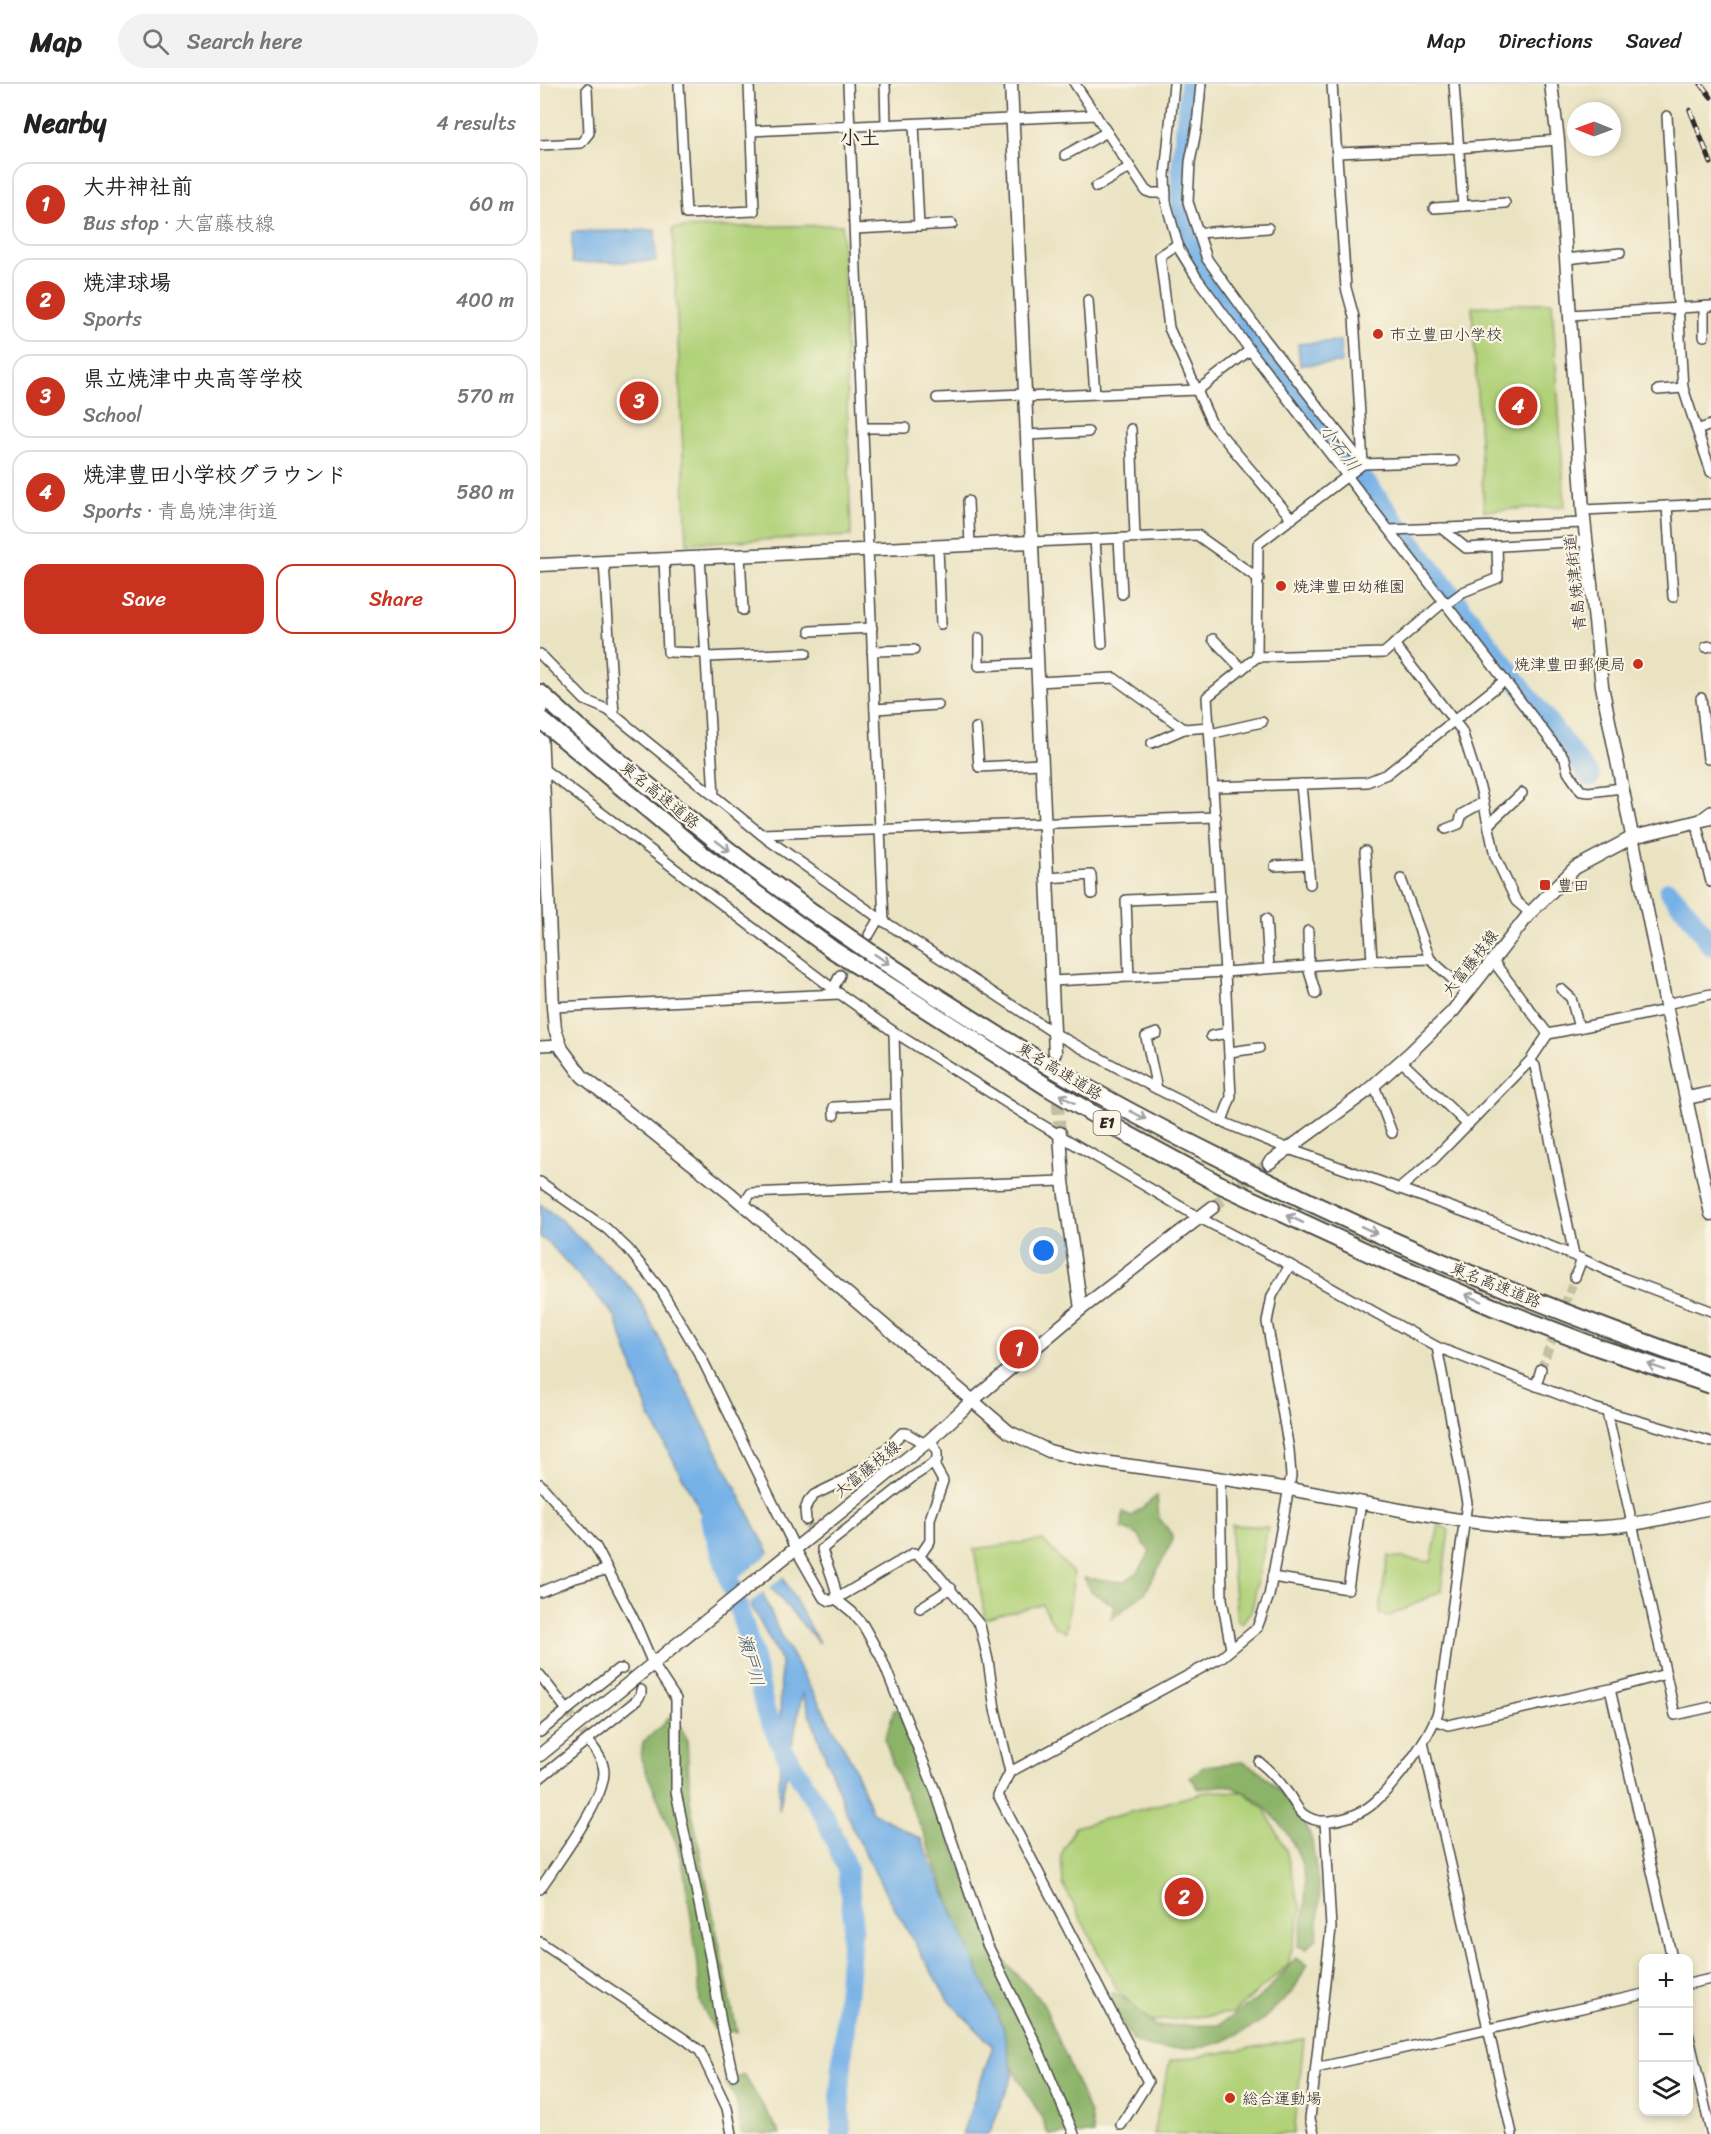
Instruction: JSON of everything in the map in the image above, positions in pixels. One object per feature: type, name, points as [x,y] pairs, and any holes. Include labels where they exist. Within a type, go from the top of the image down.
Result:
[{"type":"highway","name":"東名高速道路","points":[[540,693],[580,729],[749,866],[936,996],[1055,1070],[1289,1194],[1445,1265],[1532,1301],[1711,1366]]},
{"type":"highway","name":"東名高速道路","points":[[540,719],[703,855],[832,950],[1049,1088],[1125,1133],[1219,1184],[1473,1299],[1597,1347],[1711,1385]]},
{"type":"street","points":[[680,84],[686,214],[754,211],[749,84]]},
{"type":"street","points":[[848,84],[880,829],[882,920],[869,935]]},
{"type":"street","points":[[885,84],[886,125]]},
{"type":"street","points":[[1011,84],[1054,1053]]},
{"type":"street","points":[[1075,84],[1146,191],[1152,194],[1166,193]]},
{"type":"street","points":[[1174,84],[1165,175],[1166,202],[1178,244],[1197,278],[1565,759],[1568,772],[1581,791],[1622,788]]},
{"type":"street","points":[[1201,84],[1197,126],[1190,162],[1188,202],[1207,260],[1264,338],[1363,464]]},
{"type":"street","points":[[1332,84],[1346,288],[1354,317],[1363,464]]},
{"type":"street","points":[[1454,84],[1463,206]]},
{"type":"street","name":"青島焼津街道","points":[[1551,84],[1558,140],[1585,523],[1602,686],[1711,1214]]},
{"type":"street","points":[[540,145],[581,143],[589,133],[587,89]]},
{"type":"street","points":[[751,131],[1096,115]]},
{"type":"street","points":[[1667,116],[1683,388],[1711,472]]},
{"type":"street","points":[[914,124],[919,226]]},
{"type":"street","points":[[1065,154],[1107,132]]},
{"type":"street","points":[[1337,153],[1458,148],[1558,140]]},
{"type":"street","points":[[1096,187],[1130,167]]},
{"type":"street","points":[[1434,208],[1505,203]]},
{"type":"street","points":[[855,229],[952,224]]},
{"type":"street","points":[[1198,233],[1268,228]]},
{"type":"street","points":[[1178,244],[1160,256],[1169,328],[1212,424],[1292,519]]},
{"type":"street","points":[[1566,259],[1620,253]]},
{"type":"street","points":[[1089,300],[1095,394]]},
{"type":"street","points":[[1570,315],[1708,306],[1704,336]]},
{"type":"street","points":[[937,398],[1198,390],[1250,350]]},
{"type":"street","points":[[1658,390],[1683,388]]},
{"type":"street","points":[[1697,430],[1711,425]]},
{"type":"street","points":[[863,428],[905,428]]},
{"type":"street","points":[[1131,429],[1135,537]]},
{"type":"street","points":[[1026,435],[1088,432]]},
{"type":"street","points":[[1257,657],[1258,544],[1363,464],[1454,461]]},
{"type":"street","points":[[968,501],[970,545]]},
{"type":"street","points":[[1584,510],[1711,504]]},
{"type":"street","points":[[1667,506],[1673,597]]},
{"type":"street","points":[[1390,530],[1585,523]]},
{"type":"street","points":[[1441,528],[1466,548],[1587,541]]},
{"type":"street","points":[[540,565],[1197,535],[1259,579]]},
{"type":"street","points":[[1119,538],[1122,594]]},
{"type":"street","points":[[1095,539],[1102,644]]},
{"type":"street","points":[[1222,1121],[1231,1097],[1221,896],[1207,697],[1257,657],[1384,653],[1446,602],[1463,592],[1498,578],[1497,546]]},
{"type":"street","points":[[938,547],[941,624]]},
{"type":"street","points":[[740,555],[743,610]]},
{"type":"street","points":[[700,556],[714,796]]},
{"type":"street","points":[[664,559],[668,652],[706,655],[806,653]]},
{"type":"street","points":[[604,562],[614,715]]},
{"type":"street","points":[[810,631],[872,628]]},
{"type":"street","points":[[979,638],[979,666],[1036,663]]},
{"type":"street","points":[[1213,639],[1242,669]]},
{"type":"street","points":[[1394,644],[1462,731],[1481,791],[1482,803],[1490,823],[1495,856],[1516,901],[1530,913]]},
{"type":"street","points":[[872,651],[914,650]]},
{"type":"street","points":[[540,654],[585,700],[614,715],[761,834],[882,920],[1054,1033],[1157,1089],[1222,1121],[1289,1149],[1473,1215],[1578,1257],[1623,1278],[1711,1311]]},
{"type":"street","points":[[1037,682],[1114,678],[1184,729]]},
{"type":"street","points":[[1214,787],[1368,782],[1387,774],[1505,680]]},
{"type":"street","points":[[1701,698],[1708,759],[1711,759]]},
{"type":"street","points":[[875,709],[938,705]]},
{"type":"street","points":[[540,707],[553,1007],[555,1029],[572,1064],[589,1083],[743,1205],[1009,1432],[1049,1451],[1077,1458],[1288,1489],[1465,1521],[1539,1528],[1593,1528],[1633,1524],[1711,1508]]},
{"type":"street","points":[[1152,743],[1184,729],[1210,730],[1262,722]]},
{"type":"street","points":[[976,728],[979,767],[1041,764]]},
{"type":"street","points":[[541,766],[836,991],[894,1032],[1037,1122],[1060,1133],[1198,1217],[1437,1347],[1607,1412],[1711,1442]]},
{"type":"street","points":[[1301,784],[1310,884]]},
{"type":"street","points":[[1490,823],[1522,793]]},
{"type":"street","points":[[1446,829],[1459,824],[1462,814],[1482,803]]},
{"type":"street","points":[[1711,811],[1696,822],[1706,839],[1711,882]]},
{"type":"street","points":[[761,834],[1216,817]]},
{"type":"street","name":"大富藤枝線","points":[[1269,1163],[1374,1085],[1453,1011],[1530,913],[1575,868],[1633,837],[1711,818]]},
{"type":"street","points":[[1365,851],[1372,960]]},
{"type":"street","points":[[1275,866],[1309,864]]},
{"type":"street","points":[[1047,878],[1091,875],[1092,894]]},
{"type":"street","points":[[1401,879],[1430,959],[1468,993]]},
{"type":"street","points":[[1129,977],[1126,900],[1221,896]]},
{"type":"street","points":[[1266,919],[1269,968]]},
{"type":"street","points":[[1308,931],[1309,971],[1316,994]]},
{"type":"street","points":[[1052,981],[1225,972],[1372,960],[1430,959]]},
{"type":"street","points":[[1493,961],[1548,1034]]},
{"type":"street","points":[[836,991],[840,975]]},
{"type":"street","points":[[1561,989],[1571,998],[1578,1028]]},
{"type":"street","points":[[553,1007],[836,991]]},
{"type":"street","points":[[1400,1189],[1431,1162],[1530,1061],[1548,1034],[1667,1007],[1711,994]]},
{"type":"street","points":[[894,1032],[898,1187]]},
{"type":"street","points":[[1157,1033],[1146,1037],[1157,1089]]},
{"type":"street","points":[[1211,1036],[1228,1033]]},
{"type":"street","points":[[540,1047],[561,1045]]},
{"type":"street","points":[[1229,1052],[1259,1048]]},
{"type":"street","points":[[1401,1061],[1468,1125]]},
{"type":"street","points":[[1530,1061],[1534,1066],[1578,1257],[1575,1277]]},
{"type":"street","points":[[1374,1085],[1392,1133]]},
{"type":"street","points":[[1687,1098],[1711,1093]]},
{"type":"street","points":[[834,1115],[834,1107],[896,1104]]},
{"type":"street","points":[[1060,1133],[1063,1181],[1081,1309]]},
{"type":"street","points":[[743,1205],[751,1193],[1063,1181]]},
{"type":"street","points":[[540,1182],[607,1229],[628,1249],[661,1290],[701,1357],[791,1551],[823,1597],[830,1601],[836,1599],[914,1553],[931,1566],[951,1588],[980,1625],[984,1635],[995,1709],[1010,1772]]},
{"type":"street","name":"大富藤枝線","points":[[540,1755],[928,1441],[1081,1309],[1213,1207]]},
{"type":"street","points":[[1121,2125],[1148,2082],[998,1795],[1010,1772],[1222,1657],[1257,1628],[1269,1596],[1291,1476],[1289,1450],[1267,1322],[1272,1296],[1290,1265]]},
{"type":"street","points":[[1259,1762],[1272,1772],[1303,1814],[1314,1820],[1342,1820],[1374,1803],[1392,1784],[1423,1742],[1435,1720],[1438,1712],[1467,1503],[1437,1347]]},
{"type":"street","points":[[1536,1386],[1541,1369]]},
{"type":"street","points":[[1607,1412],[1675,1715],[1711,1707]]},
{"type":"street","points":[[806,1520],[805,1510],[814,1495],[848,1479],[875,1460],[902,1433],[928,1441],[937,1453],[937,1461],[914,1476],[822,1549],[828,1572],[836,1586],[836,1599]]},
{"type":"street","points":[[920,1557],[930,1541],[930,1519],[943,1482],[933,1463]]},
{"type":"street","points":[[1220,1479],[1222,1599],[1231,1649]]},
{"type":"street","points":[[540,1484],[596,1547],[606,1570],[676,1699],[676,1792],[733,2075]]},
{"type":"street","points":[[1272,1577],[1348,1589],[1361,1502]]},
{"type":"street","points":[[540,1592],[572,1579],[606,1570]]},
{"type":"street","points":[[920,1608],[951,1588]]},
{"type":"street","points":[[836,1599],[863,1625],[881,1656],[936,1793],[986,1942],[1037,2046],[1074,2134]]},
{"type":"street","points":[[540,1732],[618,1669],[622,1669]]},
{"type":"street","points":[[1435,1720],[1448,1725],[1610,1689],[1666,1674]]},
{"type":"street","points":[[540,1675],[567,1710]]},
{"type":"street","points":[[1610,1689],[1671,1954]]},
{"type":"street","points":[[540,1778],[638,1700],[641,1690]]},
{"type":"street","points":[[540,1889],[582,1827],[601,1788],[604,1775],[603,1765],[588,1740]]},
{"type":"street","points":[[1423,1742],[1512,2134]]},
{"type":"street","points":[[1314,2134],[1310,2119],[1331,1928],[1325,1821]]},
{"type":"street","points":[[540,1942],[700,2051],[727,2108],[732,2134]]},
{"type":"street","points":[[1693,1983],[1711,1979]]},
{"type":"street","points":[[1316,2068],[1639,1995]]},
{"type":"street","points":[[1693,2051],[1711,2132]]},
{"type":"green space","points":[[842,225],[851,536],[687,543],[673,228]]},
{"type":"green space","points":[[1552,302],[1565,506],[1484,511],[1472,307]]},
{"type":"green space","points":[[1157,1496],[1159,1518],[1171,1533],[1173,1540],[1145,1593],[1111,1619],[1115,1606],[1092,1592],[1084,1578],[1125,1582],[1141,1568],[1150,1552],[1138,1535],[1122,1528],[1123,1512],[1130,1517]]},
{"type":"green space","points":[[1232,1525],[1268,1527],[1252,1610],[1242,1623],[1237,1621],[1231,1552]]},
{"type":"green space","points":[[1439,1525],[1449,1530],[1441,1591],[1388,1617],[1379,1614],[1388,1556],[1431,1562]]},
{"type":"green space","points":[[1043,1540],[1074,1574],[1066,1632],[1055,1627],[1042,1604],[985,1619],[974,1549]]},
{"type":"green space","points":[[894,1710],[899,1711],[994,1950],[1043,2003],[1090,2114],[1093,2134],[1048,2134],[1041,2116],[1011,2066],[924,1834],[895,1771],[885,1740]]},
{"type":"green space","points":[[673,1713],[687,1739],[690,1802],[737,2032],[714,2029],[700,2002],[698,1964],[684,1871],[677,1845],[641,1759],[643,1742]]},
{"type":"green space","points":[[1242,1762],[1261,1772],[1283,1795],[1304,1820],[1312,1840],[1320,1897],[1317,1938],[1307,1949],[1298,1946],[1304,1914],[1303,1868],[1285,1830],[1266,1808],[1244,1792],[1227,1786],[1199,1789],[1190,1777],[1205,1766]]},
{"type":"green space","points":[[1210,1791],[1244,1792],[1265,1810],[1286,1850],[1301,1910],[1288,1965],[1233,2013],[1147,2022],[1117,1989],[1063,1884],[1061,1855],[1075,1827]]},
{"type":"green space","points":[[1296,1958],[1307,1965],[1293,1991],[1258,2024],[1224,2041],[1204,2047],[1164,2049],[1133,2041],[1109,2001],[1113,1992],[1128,2001],[1155,2026],[1219,2025],[1264,1994]]},
{"type":"green space","name":"総合運動場","points":[[1304,2039],[1294,2134],[1153,2134],[1170,2061]]},
{"type":"green space","points":[[744,2075],[780,2134],[742,2134],[736,2100],[726,2082]]},
{"type":"water","points":[[655,230],[656,261],[572,263],[572,232]]},
{"type":"water","points":[[1340,341],[1341,363],[1300,365],[1298,344]]},
{"type":"water","points":[[540,1204],[562,1221],[636,1293],[766,1547],[819,1643],[751,1565],[780,1634],[851,1760],[872,1812],[921,1839],[1003,2027],[1013,2075],[989,2134],[962,2134],[993,2046],[948,2000],[884,1890],[852,1827],[802,1694],[779,1811],[781,1661],[649,1415],[615,1316],[550,1244],[540,1237]]},
{"type":"pier","points":[[772,1551],[785,1575],[768,1589],[760,1580],[765,1591],[748,1605],[735,1581]]},
{"type":"waterway","name":"小石川","points":[[1190,84],[1181,196],[1186,225],[1204,270],[1590,777]]},
{"type":"waterway","name":"小石川","points":[[1669,891],[1689,914],[1711,946]]},
{"type":"waterway","name":"瀬戸川","points":[[710,1518],[752,1651],[765,1710],[784,1751],[825,1817],[847,1869],[853,1919],[840,2091],[841,2134]]},
{"type":"tunnel","points":[[840,975],[863,943]]},
{"type":"tunnel","points":[[1055,1066],[1060,1133]]},
{"type":"tunnel","points":[[1213,1207],[1269,1163]]},
{"type":"tunnel","points":[[1541,1369],[1575,1277]]},
{"type":"tunnel","points":[[806,1520],[822,1549]]},
{"type":"tunnel","points":[[567,1710],[588,1740]]},
{"type":"railway","points":[[1701,84],[1711,97]]},
{"type":"railway","points":[[1690,110],[1711,163]]},
{"type":"place","name":"市立豊田小学校","points":[[1378,334]]},
{"type":"place","name":"県立焼津中央高等学校","points":[[639,401]]},
{"type":"place","name":"焼津豊田小学校グラウンド","points":[[1518,406]]},
{"type":"place","name":"焼津豊田幼稚園","points":[[1281,586]]},
{"type":"place","name":"焼津豊田郵便局","points":[[1638,664]]},
{"type":"place","name":"豊田","points":[[1545,885]]},
{"type":"place","name":"大井神社前","points":[[1019,1349]]},
{"type":"place","name":"焼津球場","points":[[1184,1897]]},
{"type":"place","name":"総合運動場","points":[[1230,2098]]},
{"type":"district","name":"小土","points":[[860,138]]}]
